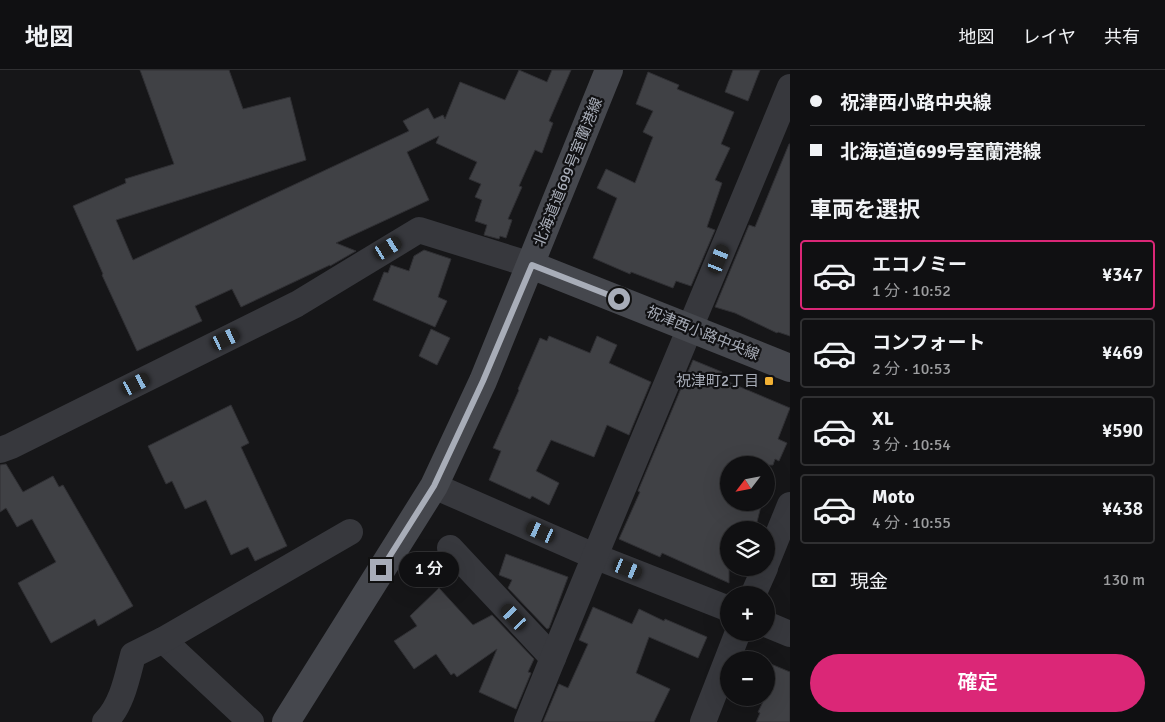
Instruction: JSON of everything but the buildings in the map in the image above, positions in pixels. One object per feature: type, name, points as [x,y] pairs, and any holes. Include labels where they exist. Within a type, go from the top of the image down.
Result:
[{"type":"main road","name":"北海道道699号室蘭港線","points":[[286,722],[434,486],[483,381],[532,265],[609,70]]},
{"type":"main road","name":"祝津西小路中央線","points":[[532,265],[790,368]]},
{"type":"street","points":[[527,722],[594,556],[691,328],[790,87]]},
{"type":"street","points":[[0,450],[297,304],[419,230],[532,265]]},
{"type":"street","points":[[434,486],[594,556],[720,605]]},
{"type":"street","points":[[775,542],[790,506]]},
{"type":"street","points":[[105,722],[111,716],[123,690],[133,655],[163,640],[350,532]]},
{"type":"street","points":[[450,548],[553,658]]},
{"type":"street","points":[[775,628],[790,634]]},
{"type":"street","points":[[163,640],[251,722]]},
{"type":"street","points":[[703,722],[734,641]]},
{"type":"place","name":"祝津町2丁目","points":[[769,381]]},
{"type":"route","points":[[381,570],[434,486],[483,381],[532,265],[619,299]]}]
